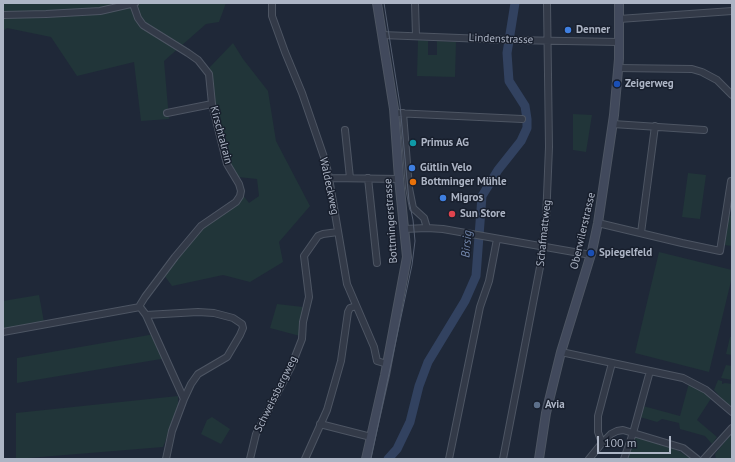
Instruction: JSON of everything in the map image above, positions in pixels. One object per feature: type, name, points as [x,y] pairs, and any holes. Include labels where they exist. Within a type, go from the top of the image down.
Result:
[{"type":"main road","name":"Bottmingerstrasse","points":[[366,459],[387,364],[406,264],[407,250],[399,179],[394,113],[376,3]]},
{"type":"main road","name":"Oberwilerstrasse","points":[[539,459],[546,413],[560,352],[591,255],[598,223],[613,124],[618,68],[619,3]]},
{"type":"street","points":[[3,15],[100,11],[134,3]]},
{"type":"street","name":"Kirschtalrain","points":[[134,3],[138,18],[143,25],[198,60],[209,74],[212,104],[227,164],[239,184],[241,191],[236,202],[201,226],[166,268],[145,297],[140,307]]},
{"type":"street","name":"Waldeckweg","points":[[272,3],[272,16],[302,93],[326,162],[330,178],[347,284],[374,347],[377,361],[387,364]]},
{"type":"street","points":[[415,3],[416,36]]},
{"type":"street","name":"Schafmattweg","points":[[503,459],[540,267],[546,220],[549,177],[547,3]]},
{"type":"street","points":[[619,19],[732,11]]},
{"type":"street","name":"Lindenstrasse","points":[[382,36],[619,42]]},
{"type":"street","points":[[618,68],[692,69],[702,72],[717,80],[732,95]]},
{"type":"street","points":[[167,113],[212,104]]},
{"type":"street","points":[[394,113],[522,119]]},
{"type":"street","name":"Bottmingerstrasse","points":[[403,113],[410,195],[413,208],[424,218],[427,228]]},
{"type":"street","points":[[613,124],[704,130]]},
{"type":"street","points":[[641,233],[654,126]]},
{"type":"street","points":[[344,130],[350,178]]},
{"type":"street","points":[[330,178],[399,179]]},
{"type":"street","points":[[368,178],[377,263]]},
{"type":"street","points":[[598,223],[675,242],[720,251],[731,181]]},
{"type":"street","points":[[404,229],[442,228],[591,255]]},
{"type":"street","name":"Schweissbergweg","points":[[250,459],[256,434],[292,367],[302,339],[303,322],[309,297],[304,256],[318,236],[338,232]]},
{"type":"street","points":[[449,459],[480,307],[489,281],[497,239]]},
{"type":"street","points":[[305,459],[327,410],[341,361],[348,312],[350,308],[356,306]]},
{"type":"street","points":[[3,332],[140,307],[146,315],[184,399]]},
{"type":"street","points":[[146,315],[198,312],[214,313],[233,318],[242,324],[240,335],[227,357],[198,374],[191,384],[172,432],[166,459]]},
{"type":"street","points":[[560,352],[683,378],[706,390],[732,412]]},
{"type":"street","points":[[602,443],[598,432],[598,416],[612,363]]},
{"type":"street","points":[[624,459],[651,371]]},
{"type":"street","points":[[320,424],[371,437]]},
{"type":"street","points":[[704,459],[732,428]]},
{"type":"street","points":[[590,459],[611,434],[622,430],[682,448],[697,459]]},
{"type":"green space","points":[[3,3],[226,3],[219,22],[206,24],[164,61],[169,119],[141,121],[134,62],[77,76],[51,37],[7,28],[3,31]]},
{"type":"green space","points":[[418,40],[428,41],[428,55],[437,55],[437,41],[456,42],[455,77],[417,76]]},
{"type":"green space","points":[[233,43],[243,59],[268,91],[276,141],[310,206],[279,242],[283,262],[250,282],[223,275],[172,286],[164,275],[203,226],[242,194],[249,203],[259,196],[257,179],[238,177],[226,158],[213,107],[209,68]]},
{"type":"green space","points":[[573,114],[592,115],[586,152],[573,150]]},
{"type":"green space","points":[[688,173],[706,175],[700,219],[682,217]]},
{"type":"green space","points":[[728,215],[732,216],[732,246],[724,245]]},
{"type":"green space","points":[[659,252],[732,270],[732,277],[709,372],[635,353]]},
{"type":"green space","points":[[39,295],[44,322],[3,330],[3,301]]},
{"type":"green space","points":[[277,304],[303,307],[300,336],[270,328]]},
{"type":"green space","points":[[155,334],[167,358],[17,383],[17,358]]},
{"type":"green space","points":[[730,337],[732,337],[732,355],[726,354]]},
{"type":"green space","points":[[726,365],[732,366],[732,380],[721,378]]},
{"type":"green space","points":[[718,380],[722,381],[722,384],[732,384],[732,408],[728,406],[714,390]]},
{"type":"green space","points":[[689,383],[712,397],[697,420],[717,437],[712,444],[705,436],[680,429],[679,423],[662,419],[657,422],[640,417],[643,406],[680,416]]},
{"type":"green space","points":[[178,396],[178,409],[163,447],[16,459],[16,413]]},
{"type":"green space","points":[[212,417],[230,429],[221,444],[201,434],[207,420]]},
{"type":"green space","points":[[732,433],[732,459],[716,459],[715,454]]},
{"type":"green space","points":[[635,436],[679,451],[691,459],[628,459]]},
{"type":"waterway","name":"Birsig","points":[[388,459],[397,449],[410,422],[419,386],[428,362],[465,301],[476,276],[482,196],[498,170],[521,141],[527,128],[525,106],[509,81],[507,53],[515,3]]},
{"type":"tram line","points":[[371,459],[412,265],[415,241],[409,201],[400,105],[384,3]]},
{"type":"place","name":"Denner","points":[[568,30]]},
{"type":"place","name":"Zeigerweg","points":[[617,84]]},
{"type":"place","name":"Primus AG","points":[[413,143]]},
{"type":"place","name":"Gütlin Velo","points":[[412,168]]},
{"type":"place","name":"Bottminger Mühle","points":[[413,182]]},
{"type":"place","name":"Migros","points":[[443,198]]},
{"type":"place","name":"Sun Store","points":[[452,214]]},
{"type":"place","name":"Spiegelfeld","points":[[591,253]]},
{"type":"place","name":"Avia","points":[[537,405]]}]
